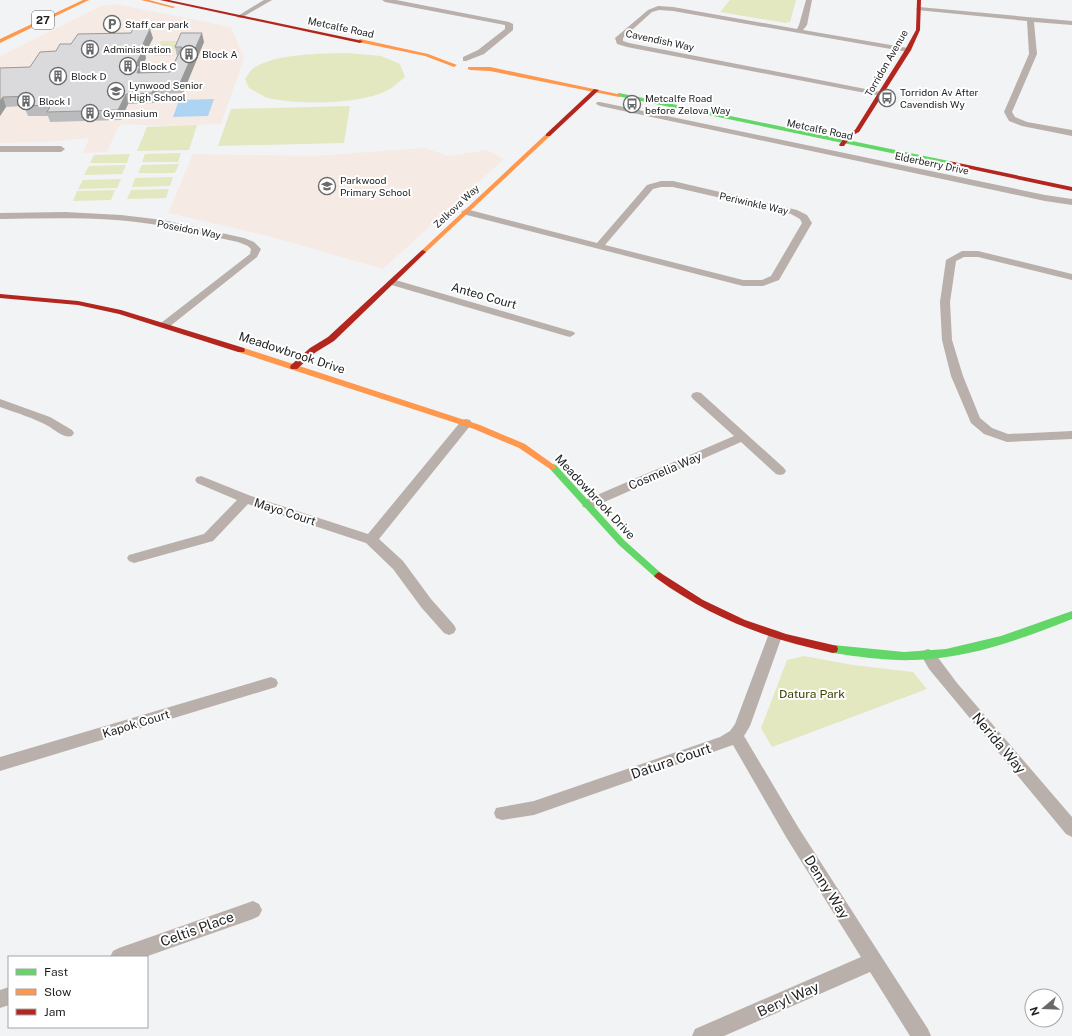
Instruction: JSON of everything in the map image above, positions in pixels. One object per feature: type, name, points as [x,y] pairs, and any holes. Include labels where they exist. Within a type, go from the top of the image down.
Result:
[{"type":"street","name":"27","points":[[0,32],[69,0]]},
{"type":"street","name":"27","points":[[0,40],[87,0]]},
{"type":"street","name":"Metcalfe Road","points":[[143,0],[197,11],[239,17]]},
{"type":"street","name":"Metcalfe Road","points":[[162,0],[438,58],[460,61],[594,92],[843,143],[1072,193]]},
{"type":"street","points":[[239,17],[269,0]]},
{"type":"street","points":[[385,0],[509,24],[509,30],[481,52],[460,61]]},
{"type":"street","points":[[799,31],[803,25],[809,0]]},
{"type":"street","points":[[919,4],[1030,19],[1072,23]]},
{"type":"street","name":"Torridon Avenue","points":[[843,143],[849,135],[857,131],[908,50],[918,30],[919,4]]},
{"type":"street","name":"Cavendish Way","points":[[881,94],[627,45],[620,42],[619,38],[650,11],[658,8],[673,8],[908,50]]},
{"type":"street","points":[[1030,19],[1033,54],[1008,112],[1012,119],[1025,124],[1072,133]]},
{"type":"street","points":[[474,65],[481,52]]},
{"type":"street","name":"Metcalfe Road","points":[[460,61],[460,68],[474,65]]},
{"type":"street","name":"Zelkova Way","points":[[294,367],[313,350],[331,338],[594,92]]},
{"type":"street","name":"Elderberry Drive","points":[[600,104],[1072,202]]},
{"type":"street","name":"Torridon Avenue","points":[[854,146],[859,138],[857,131]]},
{"type":"street","points":[[788,144],[797,134]]},
{"type":"street","name":"Metcalfe Road","points":[[854,146],[1072,189]]},
{"type":"street","points":[[0,149],[61,149]]},
{"type":"street","name":"Periwinkle Way","points":[[466,212],[600,245],[743,283],[763,283],[775,278],[808,224],[804,217],[794,212],[673,184],[661,184],[650,187],[600,245]]},
{"type":"street","name":"Poseidon Way","points":[[0,216],[65,215],[163,223],[241,240],[250,244],[256,249],[254,255],[165,324]]},
{"type":"street","points":[[1072,276],[978,254],[962,254],[952,260],[945,302],[947,340],[957,376],[976,420],[984,429],[1007,438],[1072,435]]},
{"type":"street","name":"Anteo Court","points":[[392,282],[570,334]]},
{"type":"street","name":"Meadowbrook Drive","points":[[0,296],[78,303],[121,312],[165,324],[466,423],[506,438],[530,450],[552,466],[588,504],[625,547],[655,574],[694,601],[724,616],[775,636],[829,649],[878,654],[928,655],[960,650],[1019,635],[1072,616]]},
{"type":"street","name":"Zelkova Way","points":[[304,370],[321,352],[331,338]]},
{"type":"street","points":[[697,396],[780,471]]},
{"type":"street","points":[[0,403],[46,420],[68,433]]},
{"type":"street","points":[[371,540],[466,423]]},
{"type":"street","name":"Cosmelia Way","points":[[588,504],[743,437]]},
{"type":"street","name":"Mayo Court","points":[[201,480],[246,499],[371,540],[398,564],[426,603],[449,629]]},
{"type":"street","points":[[134,558],[208,538],[246,499]]},
{"type":"street","points":[[736,736],[742,726],[775,636]]},
{"type":"street","name":"Nerida Way","points":[[928,655],[952,687],[1072,829]]},
{"type":"street","name":"Kapok Court","points":[[0,764],[271,683]]},
{"type":"street","name":"Datura Court","points":[[502,812],[534,808],[725,742],[736,736]]},
{"type":"street","name":"Denny Way","points":[[736,736],[792,832],[921,1036]]},
{"type":"street","name":"Celtis Place","points":[[122,956],[252,910]]},
{"type":"street","name":"Beryl Way","points":[[702,1036],[874,961]]},
{"type":"shaded area","name":"Lynwood Senior High School","points":[[115,4],[231,27],[244,58],[221,124],[161,126],[123,124],[118,127],[107,152],[83,153],[89,138],[49,142],[0,143],[0,56],[101,6]]},
{"type":"shaded area","name":"Parkwood Primary School","points":[[424,148],[449,156],[487,150],[504,159],[383,269],[272,237],[168,213],[193,154],[314,156]]},
{"type":"green space","points":[[730,0],[796,0],[790,22],[785,23],[720,12]]},
{"type":"green space","points":[[161,41],[178,41],[171,56],[154,56]]},
{"type":"green space","points":[[347,53],[381,56],[400,64],[405,77],[393,87],[382,93],[351,100],[332,102],[296,102],[268,98],[249,88],[245,79],[254,68],[265,62],[276,59],[300,55]]},
{"type":"green space","points":[[350,106],[344,143],[218,146],[231,109]]},
{"type":"green space","points":[[197,125],[189,150],[137,151],[147,127]]},
{"type":"green space","points":[[181,153],[178,162],[142,162],[145,154]]},
{"type":"green space","points":[[130,154],[127,163],[90,163],[94,155]]},
{"type":"green space","points":[[179,164],[175,173],[138,173],[142,165]]},
{"type":"green space","points":[[126,165],[122,174],[84,175],[89,166]]},
{"type":"green space","points":[[173,177],[170,186],[132,187],[135,178]]},
{"type":"green space","points":[[121,179],[117,188],[78,189],[83,180]]},
{"type":"green space","points":[[169,189],[166,198],[127,199],[131,190]]},
{"type":"green space","points":[[115,190],[111,200],[73,201],[77,191]]},
{"type":"green space","name":"Datura Park","points":[[804,656],[853,665],[913,672],[927,689],[772,747],[761,728],[787,660]]},
{"type":"water","points":[[214,99],[208,116],[173,117],[179,100]]},
{"type":"building","points":[[133,29],[150,29],[141,48],[144,48],[135,66],[140,66],[137,73],[170,72],[182,47],[175,47],[181,33],[202,33],[180,83],[156,84],[152,93],[126,94],[118,110],[47,112],[51,105],[24,106],[30,96],[3,97],[0,101],[0,68],[30,67],[40,52],[56,51],[60,44],[71,44],[78,34],[131,33]]},
{"type":"traffic: fast","points":[[619,95],[949,163]]},
{"type":"traffic: fast","points":[[553,467],[622,543],[659,576]]},
{"type":"traffic: fast","points":[[833,649],[880,655],[904,656],[946,653],[964,650],[1001,640],[1072,615]]},
{"type":"traffic: slow","points":[[0,41],[87,0]]},
{"type":"traffic: slow","points":[[143,0],[173,7]]},
{"type":"traffic: slow","points":[[360,41],[426,55],[454,65]]},
{"type":"traffic: slow","points":[[470,68],[490,69],[619,95]]},
{"type":"traffic: slow","points":[[423,252],[548,135]]},
{"type":"traffic: slow","points":[[241,350],[477,427],[522,446],[553,467]]},
{"type":"traffic: jam","points":[[162,0],[360,41]]},
{"type":"traffic: jam","points":[[842,145],[849,135],[857,131],[908,50],[918,30],[919,0]]},
{"type":"traffic: jam","points":[[548,135],[596,90]]},
{"type":"traffic: jam","points":[[949,163],[1072,189]]},
{"type":"traffic: jam","points":[[294,367],[313,350],[331,339],[423,252]]},
{"type":"traffic: jam","points":[[0,296],[78,303],[121,312],[241,350]]},
{"type":"traffic: jam","points":[[659,576],[699,602],[742,623],[786,638],[833,649]]},
{"type":"place","name":"Staff car park","points":[[112,24]]},
{"type":"place","name":"Administration","points":[[90,49]]},
{"type":"place","name":"Block A","points":[[189,54]]},
{"type":"place","name":"Block C","points":[[128,66]]},
{"type":"place","name":"Block D","points":[[58,76]]},
{"type":"place","name":"Lynwood Senior High School","points":[[116,91]]},
{"type":"place","name":"Torridon Av After Cavendish Wy","points":[[887,98]]},
{"type":"place","name":"Block I","points":[[26,101]]},
{"type":"place","name":"Metcalfe Road before Zelova Way","points":[[632,104]]},
{"type":"place","name":"Gymnasium","points":[[90,113]]},
{"type":"place","name":"Parkwood Primary School","points":[[327,186]]}]
